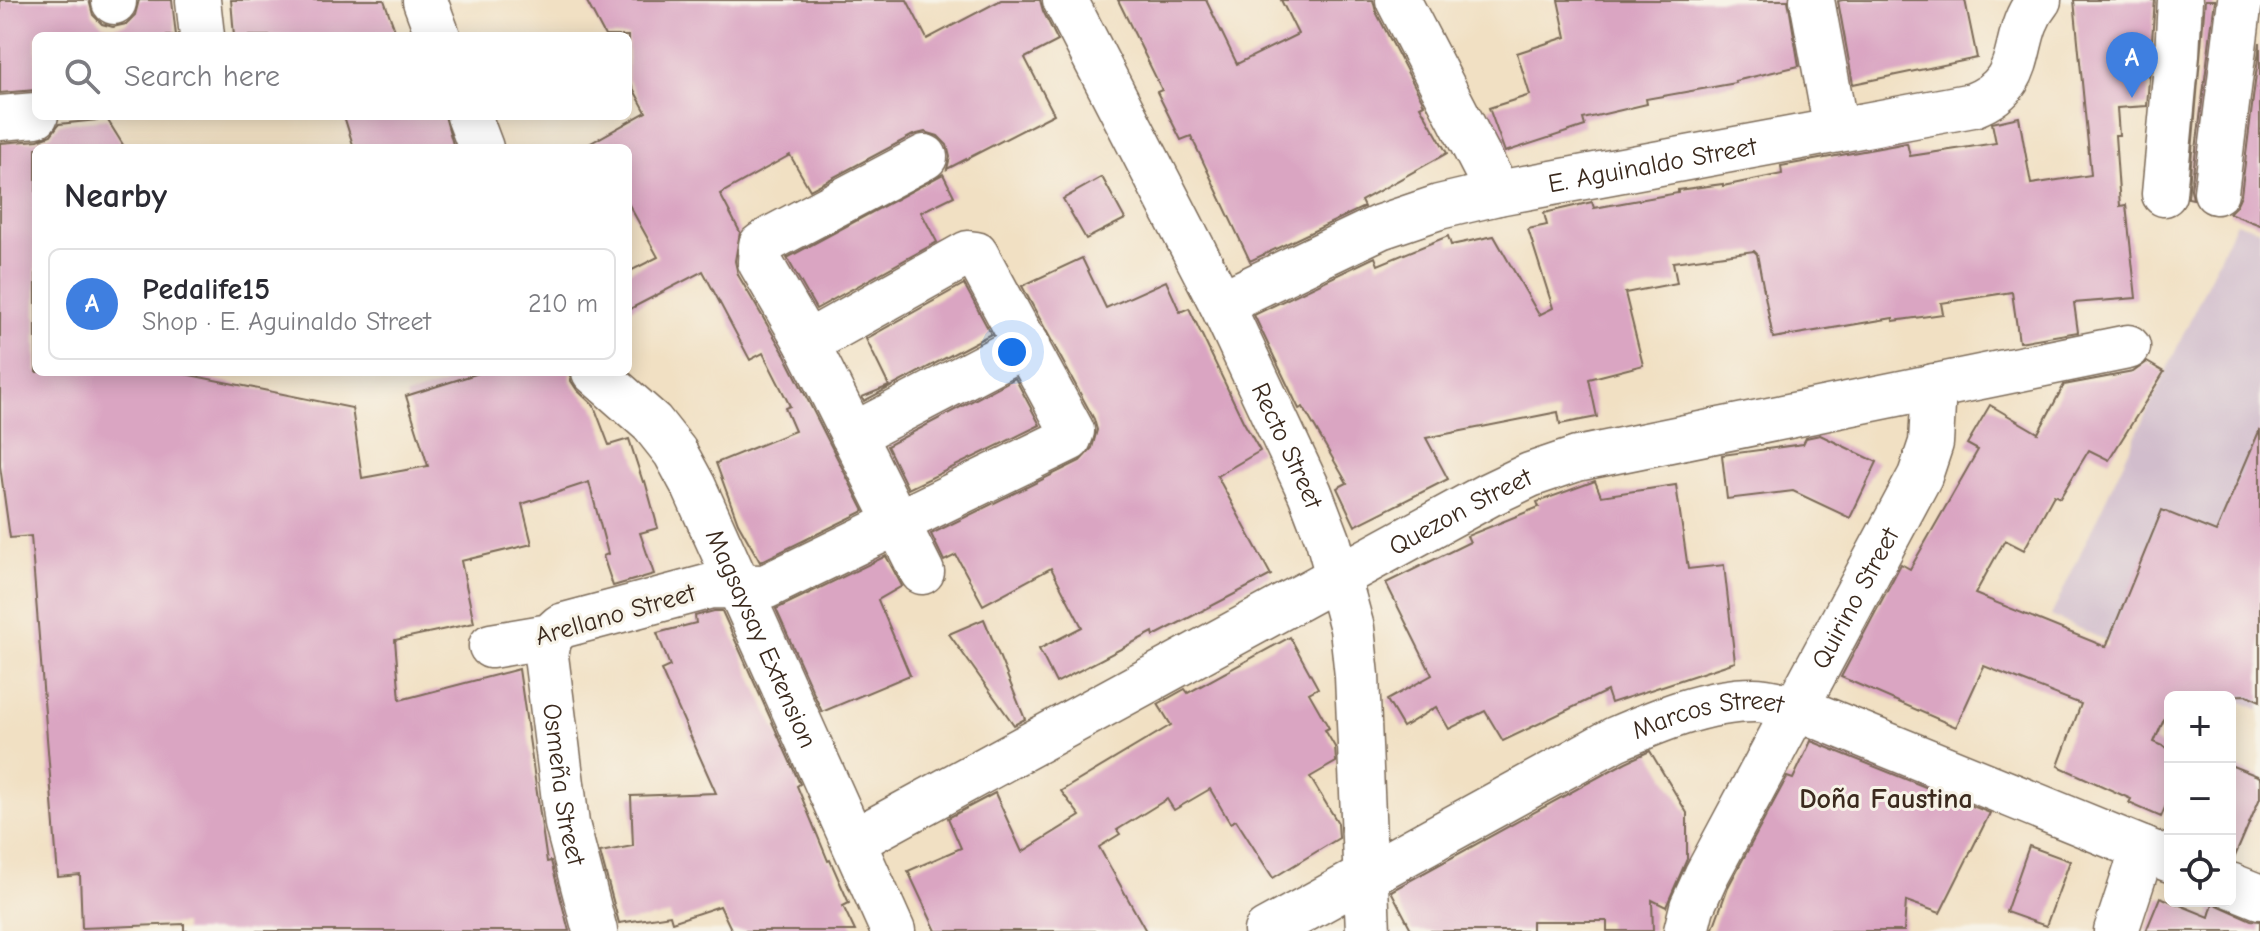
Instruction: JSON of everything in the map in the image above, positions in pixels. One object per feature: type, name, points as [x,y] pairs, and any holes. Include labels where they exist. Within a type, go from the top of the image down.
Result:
[{"type":"street","points":[[198,0],[202,32]]},
{"type":"street","name":"Recto Street","points":[[1065,0],[1221,303],[1310,493],[1339,578],[1352,628],[1357,676],[1368,931]]},
{"type":"street","points":[[1398,0],[1498,193]]},
{"type":"street","points":[[1812,0],[1836,130]]},
{"type":"street","name":"E. Aguinaldo Street","points":[[1221,303],[1380,227],[1439,207],[1498,193],[1973,105],[1990,98],[2003,87],[2012,73],[2028,19],[2039,0]]},
{"type":"street","points":[[2164,194],[2180,0]]},
{"type":"street","points":[[2216,192],[2240,0]]},
{"type":"street","points":[[0,118],[32,115]]},
{"type":"street","points":[[470,120],[480,144]]},
{"type":"street","points":[[922,572],[807,343],[760,262],[761,245],[925,157]]},
{"type":"street","points":[[807,343],[968,253],[976,254],[981,260],[1027,344],[853,435]]},
{"type":"street","name":"Arellano Street","points":[[491,646],[550,636],[561,626],[711,586],[765,587],[1069,439],[1072,431],[1027,344]]},
{"type":"street","name":"Quezon Street","points":[[854,841],[1488,495],[1530,475],[1565,463],[2128,347]]},
{"type":"street","name":"Magsaysay Extension","points":[[599,376],[652,423],[675,452],[694,487],[893,931]]},
{"type":"street","name":"Quirino Street","points":[[1686,931],[1692,907],[1706,876],[1920,476],[1931,443],[1934,386]]},
{"type":"street","name":"Osmeña Street","points":[[550,636],[546,656],[567,824],[595,931]]},
{"type":"street","name":"Marcos Street","points":[[1266,931],[1615,739],[1659,721],[1711,707],[1754,700],[1797,708],[2156,855]]},
{"type":"street","points":[[2116,931],[2156,855]]},
{"type":"street","points":[[2236,887],[2260,897]]},
{"type":"shaded area","points":[[2236,222],[2260,230],[2260,710],[2236,699],[2236,691],[2218,691],[2051,616]]},
{"type":"building","points":[[0,0],[89,0],[93,15],[102,24],[113,27],[126,24],[135,15],[139,0],[172,0],[176,32],[32,32],[32,90],[0,93]]},
{"type":"building","points":[[231,0],[384,0],[396,32],[234,32]]},
{"type":"building","points":[[586,0],[907,0],[927,39],[1001,0],[1040,0],[1058,41],[1025,58],[1054,114],[947,169],[950,157],[947,145],[938,136],[925,132],[913,135],[810,190],[790,155],[720,194],[740,232],[735,261],[738,275],[785,355],[864,511],[760,562],[738,523],[716,463],[795,431],[785,408],[790,406],[763,353],[750,360],[703,271],[632,308],[632,270],[658,257],[632,210],[632,144],[589,144],[646,112],[632,86],[632,32],[603,32]]},
{"type":"building","points":[[1118,0],[1206,0],[1237,64],[1298,34],[1281,0],[1373,0],[1376,12],[1424,104],[1420,106],[1447,153],[1361,201],[1364,207],[1250,261],[1191,136],[1181,140],[1157,92],[1162,90]]},
{"type":"building","points":[[1558,0],[1788,0],[1799,66],[1736,83],[1646,99],[1647,104],[1583,119],[1585,126],[1505,152],[1489,108],[1530,95],[1517,53],[1566,37]]},
{"type":"building","points":[[1965,0],[1977,58],[1853,84],[1838,1]]},
{"type":"building","points":[[2074,0],[2155,0],[2147,106],[2117,108],[2119,135],[2115,135],[2120,206],[2126,205],[2136,298],[2074,303],[2078,332],[2019,342],[2012,292],[1941,303],[1943,314],[1893,321],[1893,318],[1773,338],[1754,251],[1673,262],[1677,283],[1625,293],[1643,365],[1589,379],[1597,417],[1560,424],[1558,412],[1426,438],[1448,479],[1355,526],[1337,488],[1347,483],[1303,407],[1299,409],[1254,315],[1375,257],[1378,265],[1448,236],[1451,245],[1494,236],[1539,315],[1553,308],[1528,229],[1547,225],[1544,213],[1592,202],[1594,208],[1678,193],[1678,190],[1723,186],[1782,174],[1781,166],[1907,143],[1910,156],[1996,143],[1992,123],[2019,117],[2031,184],[2091,175]]},
{"type":"building","points":[[2205,0],[2215,0],[2191,189],[2193,199],[2188,198]]},
{"type":"building","points":[[2260,42],[2260,225],[2229,213],[2241,195]]},
{"type":"building","points":[[108,120],[123,144],[32,144],[32,376],[195,376],[352,408],[362,478],[428,466],[406,396],[469,376],[570,376],[577,390],[594,406],[609,445],[629,439],[658,528],[640,533],[654,574],[613,586],[603,556],[608,554],[589,482],[522,504],[532,544],[461,561],[474,623],[395,640],[400,700],[519,669],[547,862],[551,861],[569,931],[184,931],[184,924],[82,928],[80,875],[58,877],[31,536],[10,538],[0,466],[0,143],[38,140],[51,135],[59,124]]},
{"type":"building","points":[[345,120],[446,120],[453,144],[353,144]]},
{"type":"building","points":[[943,174],[954,196],[921,212],[937,242],[816,309],[787,258]]},
{"type":"building","points":[[1102,177],[1125,219],[1086,239],[1063,199]]},
{"type":"building","points":[[1082,258],[1106,308],[1166,281],[1180,312],[1189,308],[1260,451],[1217,476],[1271,575],[1056,683],[1039,649],[1082,627],[1051,568],[983,605],[956,555],[944,561],[931,534],[1080,461],[1092,448],[1097,430],[1094,419],[1022,286]]},
{"type":"building","points":[[964,284],[991,334],[864,401],[862,397],[889,386],[866,339]]},
{"type":"building","points":[[2147,362],[2164,372],[2109,460],[2089,450],[2060,498],[2054,495],[2024,550],[2005,540],[1975,594],[2106,647],[2162,510],[2216,532],[2260,429],[2260,701],[2247,695],[2236,695],[2236,691],[2164,691],[2164,720],[2154,742],[2164,746],[2164,810],[2161,817],[2129,803],[2131,799],[2058,766],[2081,704],[1984,666],[1956,727],[1841,677],[1901,564],[1910,569],[1978,450],[1967,444],[1990,405],[2038,433],[2064,385],[2133,372]]},
{"type":"building","points":[[1015,378],[1040,425],[908,489],[887,446]]},
{"type":"building","points":[[1820,435],[1877,462],[1850,518],[1793,491],[1727,499],[1722,455],[1803,444],[1806,438]]},
{"type":"building","points":[[1595,481],[1601,496],[1676,485],[1688,569],[1724,565],[1735,662],[1611,703],[1607,691],[1503,741],[1485,711],[1449,729],[1436,707],[1403,727],[1387,700],[1432,675],[1386,583],[1470,542],[1467,536],[1539,507],[1537,502]]},
{"type":"building","points":[[886,556],[902,586],[878,600],[910,675],[822,712],[776,609]]},
{"type":"building","points":[[722,611],[800,784],[797,786],[849,903],[843,906],[855,931],[732,931],[720,906],[672,922],[670,915],[619,923],[600,852],[633,846],[631,796],[716,793],[661,670],[670,666],[657,633],[696,623],[695,616]]},
{"type":"building","points":[[984,619],[1025,719],[1014,725],[949,634]]},
{"type":"building","points":[[1290,637],[1318,688],[1309,693],[1329,728],[1325,730],[1335,747],[1336,762],[1310,777],[1338,823],[1339,838],[1273,878],[1236,820],[1230,823],[1210,789],[1174,810],[1167,799],[1117,830],[1120,834],[1099,847],[1146,931],[936,931],[908,871],[961,848],[948,818],[995,793],[1022,852],[1080,816],[1061,791],[1171,725],[1158,704],[1185,689],[1188,693]]},
{"type":"building","points":[[1811,741],[1990,813],[1940,913],[1906,901],[1904,931],[1712,931],[1728,887],[1787,777],[1793,779]]},
{"type":"building","points":[[1650,751],[1687,813],[1687,859],[1666,907],[1652,900],[1653,931],[1607,931],[1607,921],[1532,921],[1532,931],[1412,931],[1391,891]]},
{"type":"building","points":[[2236,767],[2260,777],[2260,798],[2236,854]]},
{"type":"building","points":[[2029,846],[2070,861],[2046,926],[2006,912]]},
{"type":"building","points":[[2160,897],[2164,899],[2164,907],[2184,907],[2209,917],[2212,907],[2222,907],[2260,921],[2260,931],[2146,931]]},
{"type":"place","name":"Pedalife15","points":[[2132,98]]},
{"type":"district","name":"Doña Faustina","points":[[1886,798]]}]
